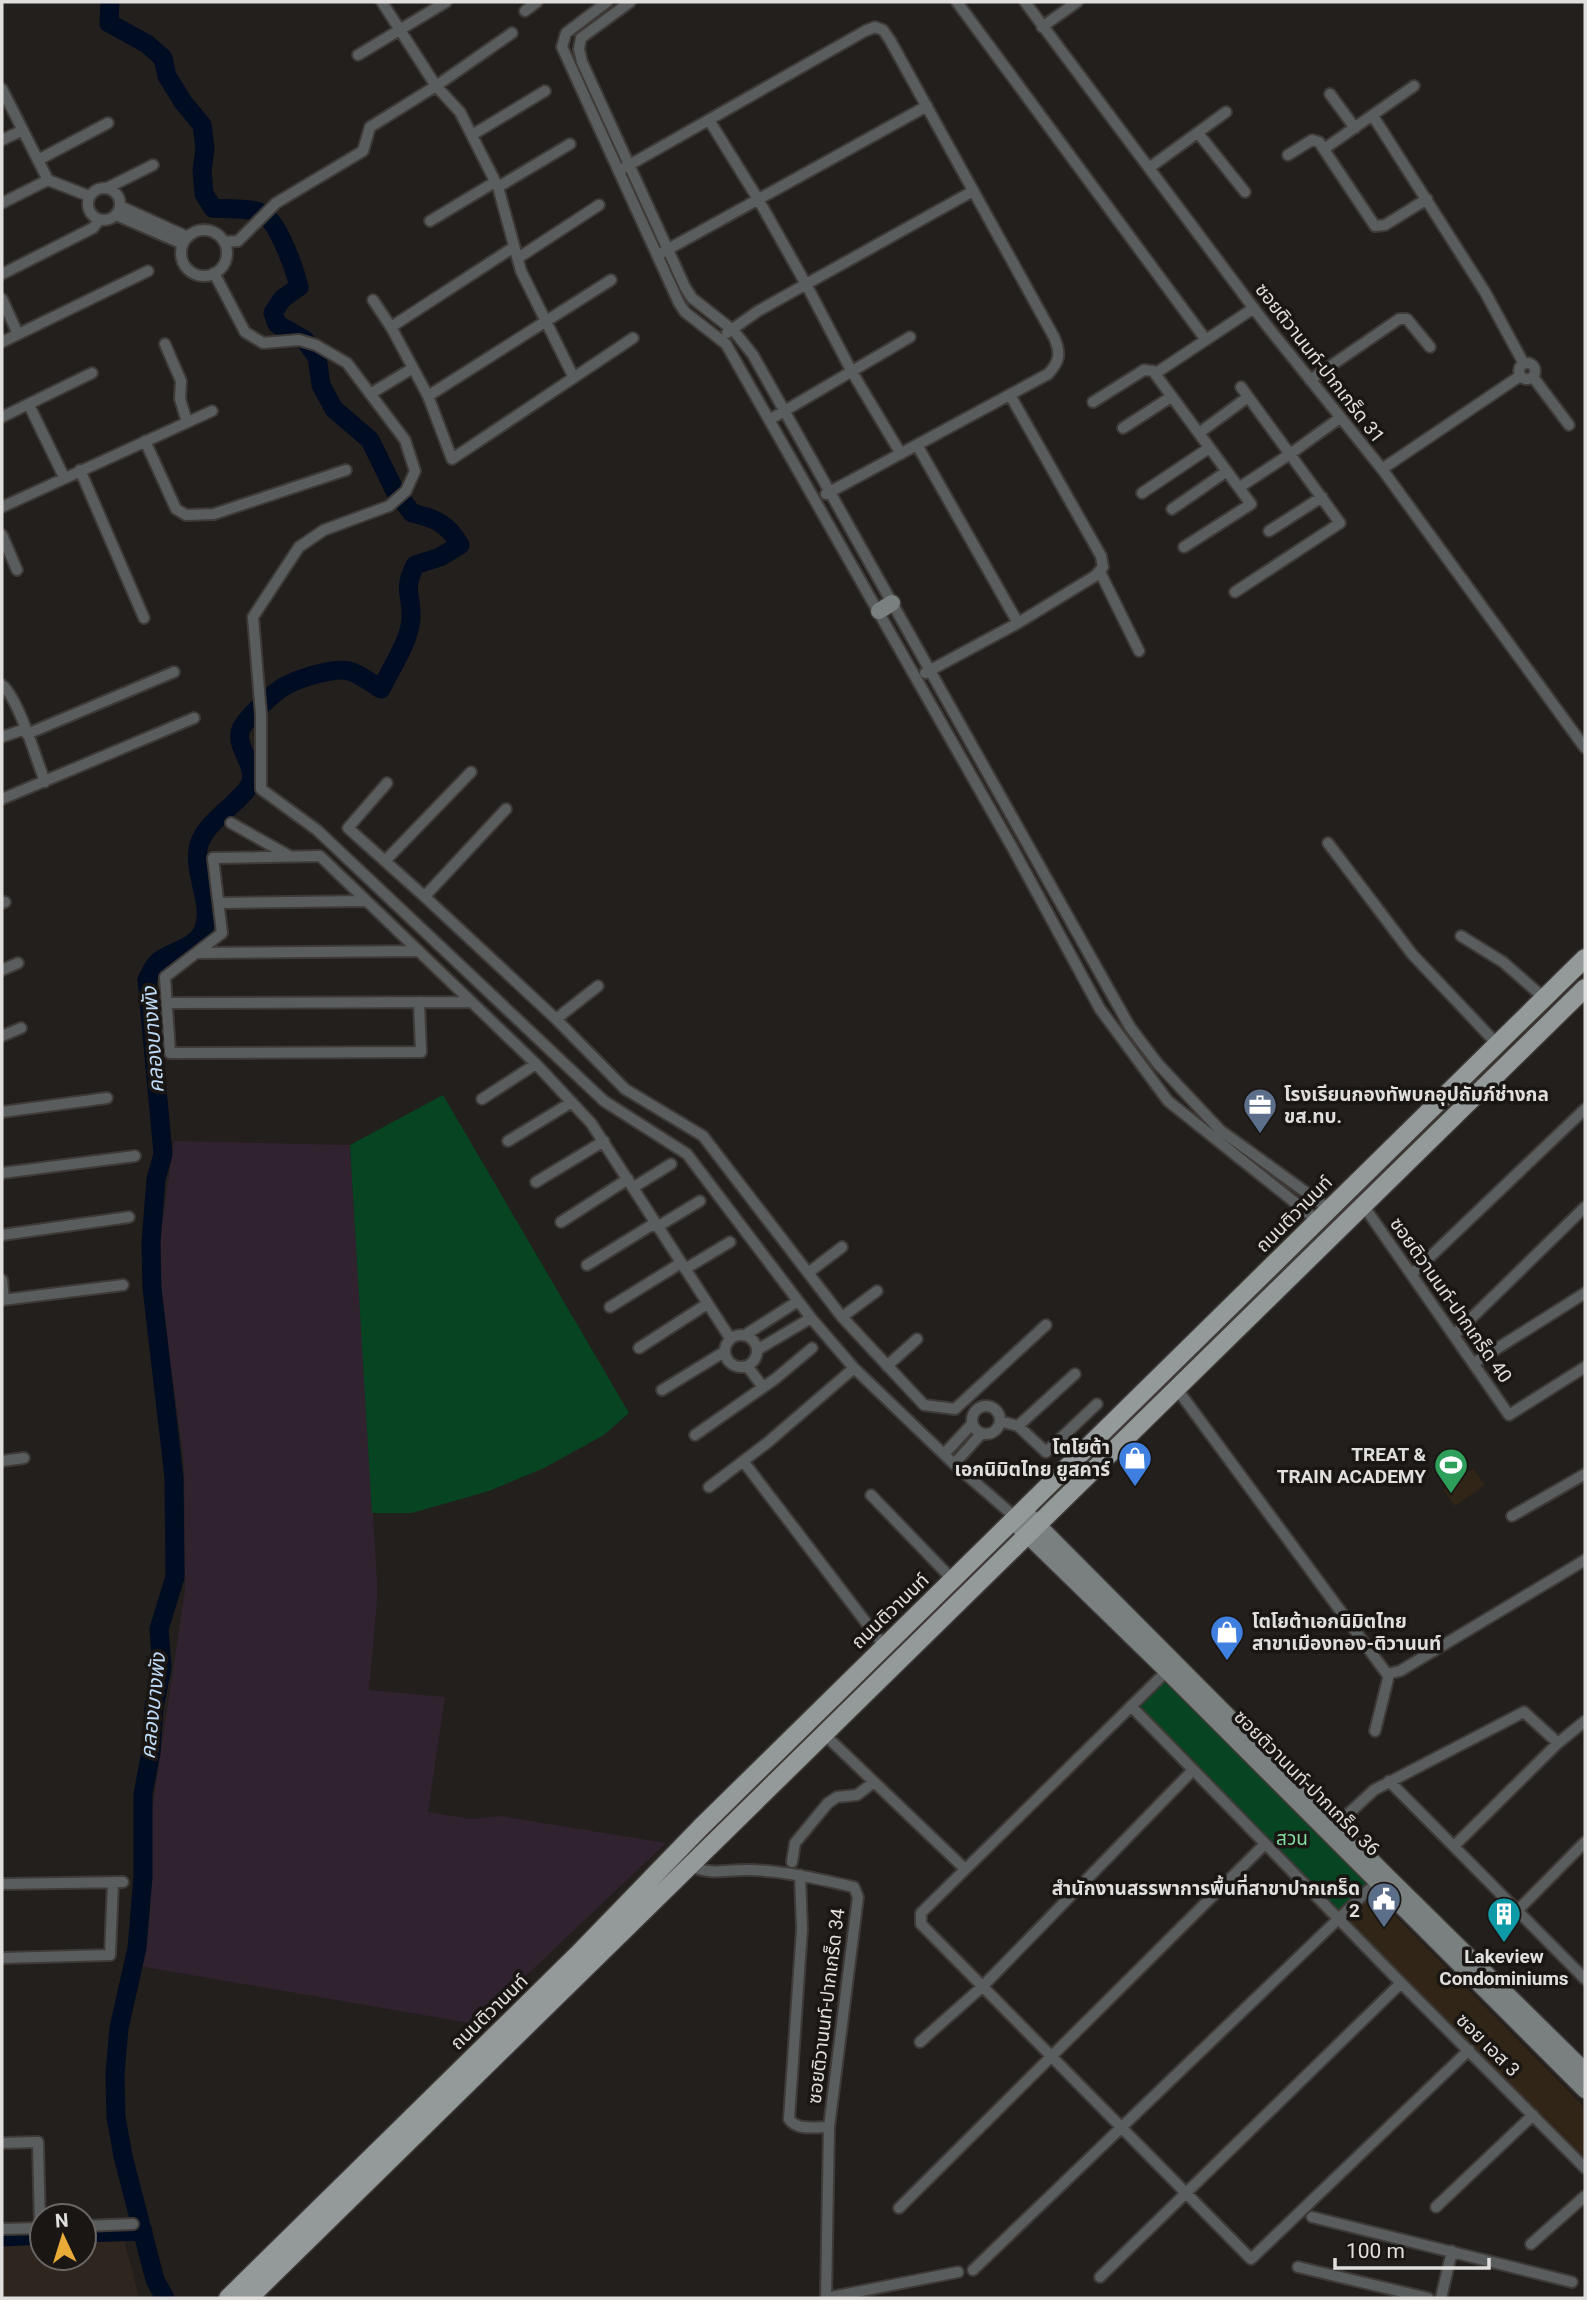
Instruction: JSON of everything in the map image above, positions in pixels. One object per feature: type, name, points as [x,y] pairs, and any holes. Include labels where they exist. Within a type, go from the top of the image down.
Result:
[{"type":"main road","name":"ถนนติวานนท์","points":[[249,2298],[575,1967],[701,1827],[1585,958]]},
{"type":"main road","name":"ถนนติวานนท์","points":[[228,2298],[575,1967],[690,1866],[1585,988]]},
{"type":"main road","points":[[1326,1212],[1347,1221]]},
{"type":"street","points":[[382,2],[436,86],[460,112],[472,135],[497,185],[521,271],[573,376]]},
{"type":"street","points":[[358,55],[446,2]]},
{"type":"street","points":[[525,11],[537,2]]},
{"type":"street","points":[[607,2],[566,33],[562,47],[685,312],[726,344],[813,499],[930,671],[1130,1027],[1158,1065],[1220,1130],[1326,1212]]},
{"type":"street","points":[[630,2],[581,38],[579,49],[582,62],[668,249],[692,298],[732,329],[753,355],[829,493],[917,678],[1100,1009],[1168,1101],[1326,1212]]},
{"type":"street","points":[[958,2],[1206,340]]},
{"type":"street","name":"ซอยติวานนท์-ปากเกร็ด 31","points":[[1025,2],[1254,308],[1382,469],[1585,748]]},
{"type":"street","points":[[1042,27],[1077,2]]},
{"type":"street","points":[[620,171],[875,27],[883,30],[890,40],[1059,350],[1058,363],[1048,374],[829,493],[813,499]]},
{"type":"street","points":[[224,242],[237,241],[276,203],[363,151],[370,127],[436,86],[512,33]]},
{"type":"street","points":[[1324,149],[1414,86]]},
{"type":"street","points":[[2,89],[48,180],[89,196]]},
{"type":"street","points":[[472,135],[545,90]]},
{"type":"street","points":[[1330,94],[1355,128]]},
{"type":"street","points":[[657,255],[927,106]]},
{"type":"street","points":[[1149,168],[1226,112]]},
{"type":"street","points":[[1373,116],[1485,292],[1524,364]]},
{"type":"street","points":[[709,120],[758,199],[852,372],[901,454]]},
{"type":"street","points":[[38,160],[108,123]]},
{"type":"street","points":[[2,140],[23,130]]},
{"type":"street","points":[[1198,133],[1245,192]]},
{"type":"street","points":[[1288,155],[1312,140],[1319,142],[1375,226],[1385,225],[1427,199]]},
{"type":"street","points":[[430,221],[570,144]]},
{"type":"street","points":[[107,188],[119,196],[118,210],[108,220],[94,217],[88,208],[89,196],[96,189],[107,188],[153,165]]},
{"type":"street","points":[[2,203],[48,180]]},
{"type":"street","points":[[720,339],[758,311],[973,191]]},
{"type":"street","points":[[391,327],[599,205]]},
{"type":"street","points":[[118,210],[185,240]]},
{"type":"street","points":[[2,274],[93,228],[99,219]]},
{"type":"street","points":[[200,230],[207,230],[220,237],[224,242],[226,257],[222,266],[214,273],[202,275],[191,271],[181,256],[185,240],[200,230]]},
{"type":"street","points":[[2,342],[148,271]]},
{"type":"street","points":[[214,273],[245,332],[263,343],[299,341],[316,345],[347,363],[405,440],[415,471],[406,491],[389,506],[324,530],[299,547],[253,617],[261,710],[261,789],[317,830],[604,1101],[687,1154],[811,1318],[854,1368],[954,1464],[1017,1516]]},
{"type":"street","points":[[428,396],[611,280]]},
{"type":"street","points":[[2,299],[18,334]]},
{"type":"street","points":[[373,300],[391,327],[428,396],[452,458],[633,338]]},
{"type":"street","points":[[1156,373],[1254,308]]},
{"type":"street","points":[[1310,380],[1399,319],[1407,319],[1430,347]]},
{"type":"street","points":[[769,420],[910,337]]},
{"type":"street","points":[[165,344],[181,380],[180,399],[187,422]]},
{"type":"street","points":[[1530,363],[1534,366],[1536,372],[1533,377],[1526,380],[1520,376],[1519,369],[1524,364],[1530,363]]},
{"type":"street","points":[[370,394],[413,368]]},
{"type":"street","points":[[1093,402],[1144,370],[1156,373],[1251,504],[1184,547]]},
{"type":"street","points":[[2,417],[92,373]]},
{"type":"street","points":[[1382,469],[1520,376]]},
{"type":"street","points":[[1533,377],[1569,425]]},
{"type":"street","points":[[1235,592],[1340,523],[1241,387]]},
{"type":"street","points":[[917,678],[1018,624],[1100,572],[1103,567],[1101,556],[1010,395]]},
{"type":"street","points":[[1123,428],[1171,397]]},
{"type":"street","points":[[1199,433],[1248,397]]},
{"type":"street","points":[[29,405],[64,477]]},
{"type":"street","points":[[2,507],[212,411]]},
{"type":"street","points":[[1240,487],[1339,418]]},
{"type":"street","points":[[145,441],[176,509],[186,515],[214,514],[346,470]]},
{"type":"street","points":[[917,445],[1018,624]]},
{"type":"street","points":[[1142,493],[1209,448]]},
{"type":"street","points":[[80,470],[144,618]]},
{"type":"street","points":[[1172,509],[1227,471]]},
{"type":"street","points":[[1269,531],[1321,497]]},
{"type":"street","points":[[2,535],[17,570]]},
{"type":"street","points":[[1100,572],[1139,651]]},
{"type":"street","points":[[2,737],[26,732],[174,671]]},
{"type":"street","points":[[2,685],[10,694],[45,782]]},
{"type":"street","points":[[2,799],[194,718]]},
{"type":"street","points":[[385,861],[471,772]]},
{"type":"street","points":[[387,783],[348,828],[556,1019],[625,1089],[703,1136],[842,1317],[924,1405],[974,1412],[982,1407],[990,1407],[998,1412],[1000,1421],[993,1432],[981,1434],[954,1464]]},
{"type":"street","points":[[425,896],[506,809]]},
{"type":"street","points":[[231,822],[290,857]]},
{"type":"street","points":[[1328,843],[1412,954],[1497,1044]]},
{"type":"street","points":[[419,1002],[421,1052],[170,1053],[165,977],[222,933],[213,858],[320,856],[537,1064],[592,1123],[730,1338]]},
{"type":"street","points":[[219,903],[365,901]]},
{"type":"street","points":[[1461,936],[1503,962],[1544,998]]},
{"type":"street","points":[[197,953],[417,951]]},
{"type":"street","points":[[2,970],[18,963]]},
{"type":"street","points":[[556,1019],[598,986]]},
{"type":"street","points":[[167,1003],[470,1002]]},
{"type":"street","points":[[2,1036],[20,1028]]},
{"type":"street","points":[[482,1099],[537,1064]]},
{"type":"street","points":[[2,1112],[107,1098]]},
{"type":"street","points":[[508,1141],[572,1102]]},
{"type":"street","points":[[1412,1274],[1585,1109]]},
{"type":"street","points":[[536,1182],[604,1141]]},
{"type":"street","points":[[2,1173],[135,1156]]},
{"type":"street","points":[[561,1222],[671,1164]]},
{"type":"street","points":[[587,1265],[700,1201]]},
{"type":"street","name":"ซอยติวานนท์-ปากเกร็ด 40","points":[[1363,1205],[1510,1415],[1585,1367]]},
{"type":"street","points":[[1454,1335],[1585,1207]]},
{"type":"street","points":[[2,1235],[129,1217]]},
{"type":"street","points":[[610,1307],[730,1242]]},
{"type":"street","points":[[808,1273],[842,1247]]},
{"type":"street","points":[[2,1280],[3,1300],[123,1285]]},
{"type":"street","points":[[842,1317],[877,1291]]},
{"type":"street","points":[[1474,1363],[1585,1293]]},
{"type":"street","points":[[730,1338],[745,1335],[798,1301]]},
{"type":"street","points":[[639,1348],[707,1304]]},
{"type":"street","points":[[757,1350],[811,1318]]},
{"type":"street","points":[[955,1409],[1046,1325]]},
{"type":"street","points":[[724,1352],[732,1365],[747,1366],[755,1360],[757,1350],[754,1340],[745,1335]]},
{"type":"street","points":[[662,1390],[724,1352],[730,1338]]},
{"type":"street","points":[[887,1366],[917,1339]]},
{"type":"street","points":[[695,1435],[812,1348]]},
{"type":"street","points":[[747,1366],[763,1387]]},
{"type":"street","points":[[709,1487],[854,1368]]},
{"type":"street","points":[[1018,1426],[1075,1374]]},
{"type":"street","points":[[1177,1389],[1389,1675]]},
{"type":"street","points":[[1000,1421],[1018,1426],[1046,1452],[1097,1404]]},
{"type":"street","points":[[944,1454],[972,1424],[974,1412]]},
{"type":"street","points":[[972,1424],[981,1434]]},
{"type":"street","points":[[2,1461],[24,1458]]},
{"type":"street","points":[[743,1461],[884,1646]]},
{"type":"street","points":[[1511,1516],[1585,1474]]},
{"type":"street","points":[[870,1495],[952,1580]]},
{"type":"street","name":"ซอยติวานนท์-ปากเกร็ด 36","points":[[1017,1516],[1381,1878],[1585,2090]]},
{"type":"street","points":[[1389,1675],[1400,1671],[1585,1560]]},
{"type":"street","points":[[1171,1667],[921,1913],[921,1924],[1251,2259],[1469,2050]]},
{"type":"street","points":[[1375,1731],[1389,1675]]},
{"type":"street","name":"ซอย เอส 3","points":[[1131,1706],[1585,2168]]},
{"type":"street","points":[[1332,1829],[1374,1790],[1524,1712],[1558,1743]]},
{"type":"street","points":[[1454,1846],[1558,1743],[1585,1721]]},
{"type":"street","points":[[824,1734],[965,1869]]},
{"type":"street","points":[[920,2042],[983,1986],[1193,1770]]},
{"type":"street","points":[[1390,1781],[1584,1974]]},
{"type":"street","points":[[792,1862],[795,1843],[828,1804],[837,1797],[857,1795],[874,1782]]},
{"type":"street","points":[[1518,1910],[1585,1842]]},
{"type":"street","points":[[899,2208],[1265,1844]]},
{"type":"street","name":"ซอยติวานนท์-ปากเกร็ด 34","points":[[690,1866],[705,1872],[747,1870],[800,1875],[854,1887],[858,1897],[828,2127],[825,2298]]},
{"type":"street","points":[[800,1875],[802,1929],[789,2119],[792,2124],[802,2127],[828,2127]]},
{"type":"street","points":[[973,2270],[1381,1878]]},
{"type":"street","name":"ซอยติวานนท์-ปากเกร็ด 36","points":[[1381,1878],[1585,2071]]},
{"type":"street","points":[[2,1884],[118,1883],[110,1955],[2,1958]]},
{"type":"street","points":[[1100,2277],[1401,1983]]},
{"type":"street","points":[[1436,2207],[1533,2116]]},
{"type":"street","points":[[2,2143],[38,2143],[40,2202]]},
{"type":"street","points":[[1531,2244],[1585,2196]]},
{"type":"street","points":[[1312,2217],[1572,2281]]},
{"type":"street","points":[[98,2225],[134,2224]]},
{"type":"street","points":[[2,2229],[28,2228]]},
{"type":"street","points":[[1440,2298],[1452,2251]]},
{"type":"street","points":[[1298,2267],[1428,2298]]},
{"type":"street","points":[[825,2298],[958,2272]]},
{"type":"street","points":[[890,2284],[890,2298]]},
{"type":"shaded area","points":[[174,1141],[350,1145],[377,1581],[369,1690],[445,1697],[428,1812],[471,1819],[501,1816],[666,1843],[475,2024],[139,1966],[150,1824],[185,1590],[184,1463],[158,1272],[158,1252]]},
{"type":"shaded area","points":[[1473,1469],[1485,1485],[1455,1506],[1443,1490]]},
{"type":"shaded area","points":[[1163,1681],[1585,2108],[1585,2161],[1138,1706]]},
{"type":"shaded area","points":[[124,2240],[139,2298],[2,2298],[2,2243],[28,2242],[28,2272],[98,2272],[98,2241]]},
{"type":"green space","points":[[443,1095],[629,1413],[604,1435],[544,1468],[489,1491],[412,1513],[372,1513],[350,1145]]},
{"type":"green space","name":"สวน","points":[[1163,1676],[1372,1885],[1338,1918],[1131,1706]]},
{"type":"waterway","name":"คลองบางพัง","points":[[110,2],[109,23],[147,44],[163,58],[167,76],[202,125],[205,149],[202,170],[204,194],[213,208],[258,211],[268,218],[280,235],[299,287],[282,299],[273,313],[277,324],[305,340],[317,357],[321,385],[334,409],[370,440],[395,491],[412,513],[440,523],[460,545],[440,557],[415,565],[408,587],[410,627],[404,645],[381,689],[349,671],[318,674],[282,688],[244,724],[240,736],[252,774],[251,782],[242,796],[211,825],[200,841],[198,850],[206,913],[202,933],[193,943],[158,962],[147,980],[163,1154],[156,1179],[151,1243],[152,1288],[174,1477],[175,1577],[159,1629],[162,1668],[143,1794],[143,1877],[137,1948],[119,2028],[115,2074],[116,2117],[123,2156],[155,2280],[165,2298]]},
{"type":"waterway","points":[[98,2233],[143,2231]]},
{"type":"waterway","points":[[2,2237],[28,2236]]},
{"type":"place","name":"โรงเรียนกองทัพบกอุปถัมภ์ช่างกล ขส.ทบ.","points":[[1260,1135]]},
{"type":"place","name":"โตโยต้า เอกนิมิตไทย ยูสคาร์","points":[[1135,1488]]},
{"type":"place","name":"TREAT & TRAIN ACADEMY","points":[[1451,1495]]},
{"type":"place","name":"โตโยต้าเอกนิมิตไทย สาขาเมืองทอง-ติวานนท์","points":[[1227,1662]]},
{"type":"place","name":"สำนักงานสรรพาการพื้นที่สาขาปากเกร็ด 2","points":[[1384,1929]]},
{"type":"place","name":"Lakeview Condominiums","points":[[1504,1944]]}]
